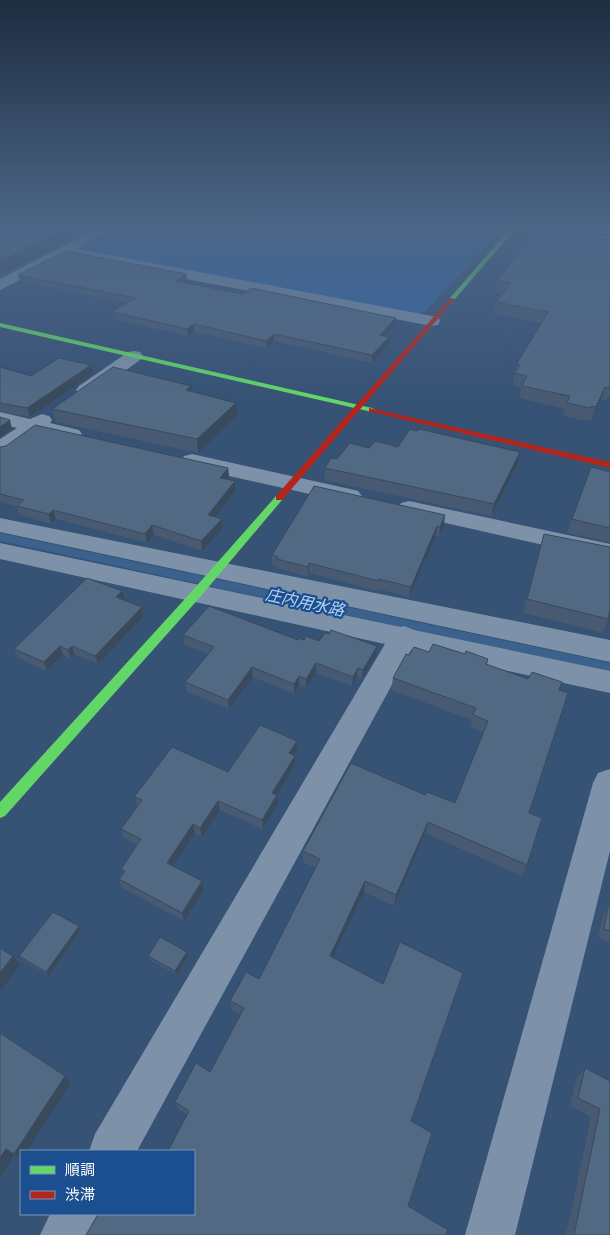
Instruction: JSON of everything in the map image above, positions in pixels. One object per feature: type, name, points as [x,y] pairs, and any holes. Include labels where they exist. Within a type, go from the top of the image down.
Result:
[{"type":"street","points":[[236,284],[432,321]]},
{"type":"street","points":[[0,812],[207,581],[464,284]]},
{"type":"street","points":[[0,325],[610,465]]},
{"type":"street","points":[[0,449],[134,356]]},
{"type":"street","points":[[0,418],[91,438]]},
{"type":"street","points":[[168,455],[610,552]]},
{"type":"street","points":[[0,525],[404,636],[610,682]]},
{"type":"street","points":[[0,552],[207,581],[610,651]]},
{"type":"street","points":[[113,1150],[404,636]]},
{"type":"street","points":[[490,1235],[610,783]]},
{"type":"street","points":[[65,1235],[76,1215]]},
{"type":"shaded area","points":[[257,284],[451,284],[425,312],[418,314]]},
{"type":"water","name":"庄内用水路","points":[[0,533],[610,663],[610,672],[0,541]]},
{"type":"building","points":[[62,284],[190,284],[243,294],[251,288],[396,318],[380,335],[389,337],[372,355],[274,334],[266,341],[194,324],[187,329],[112,312],[135,298]]},
{"type":"building","points":[[510,284],[610,284],[610,388],[605,387],[596,407],[591,406],[590,408],[567,403],[570,396],[522,386],[527,376],[515,373],[520,365],[516,365],[548,312],[496,302]]},
{"type":"building","points":[[59,358],[91,365],[27,408],[0,403],[0,367],[31,376]]},
{"type":"building","points":[[113,367],[191,386],[186,390],[236,403],[197,439],[52,409]]},
{"type":"building","points":[[0,417],[10,420],[0,427]]},
{"type":"building","points":[[35,425],[228,468],[220,478],[235,481],[208,515],[222,519],[201,541],[152,525],[145,534],[53,510],[49,514],[17,506],[24,500],[0,494],[0,447],[6,446]]},
{"type":"building","points":[[410,429],[417,431],[419,429],[520,452],[494,504],[325,468],[331,458],[337,459],[350,443],[369,448],[375,441],[398,447]]},
{"type":"building","points":[[591,467],[610,472],[610,528],[572,519]]},
{"type":"building","points":[[314,486],[445,515],[440,527],[437,526],[411,587],[379,579],[378,581],[309,563],[308,567],[277,559],[278,557],[272,555]]},
{"type":"building","points":[[544,534],[610,547],[610,609],[608,619],[527,599]]},
{"type":"building","points":[[87,578],[122,591],[116,597],[142,607],[95,656],[72,646],[68,650],[60,646],[44,662],[14,649]]},
{"type":"building","points":[[209,606],[298,640],[300,638],[304,640],[306,636],[319,641],[325,633],[329,634],[331,630],[377,646],[363,670],[358,668],[353,677],[316,663],[306,679],[299,676],[294,684],[252,667],[228,700],[185,682],[214,647],[183,635]]},
{"type":"building","points":[[433,644],[465,654],[466,651],[488,659],[486,664],[528,679],[532,672],[562,682],[559,690],[568,693],[529,813],[542,818],[527,865],[428,822],[396,895],[365,881],[330,956],[383,984],[400,942],[463,973],[411,1121],[432,1133],[408,1206],[448,1230],[446,1235],[86,1235],[97,1215],[195,1215],[195,1150],[169,1150],[189,1111],[175,1102],[196,1063],[210,1072],[244,1008],[230,1001],[246,972],[259,979],[320,859],[303,851],[351,763],[425,795],[427,792],[455,803],[488,721],[473,715],[476,708],[393,678],[406,654],[409,655],[414,647],[429,652]]},
{"type":"building","points":[[260,725],[297,741],[289,753],[295,756],[272,793],[277,795],[262,820],[218,801],[200,828],[193,824],[167,863],[202,881],[182,913],[119,879],[125,871],[121,869],[141,839],[121,829],[142,800],[134,797],[172,747],[228,772]]},
{"type":"building","points":[[608,906],[610,906],[610,931],[604,929]]},
{"type":"building","points":[[53,912],[79,926],[46,972],[19,956]]},
{"type":"building","points":[[160,937],[187,952],[175,971],[148,956]]},
{"type":"building","points":[[0,948],[13,956],[0,973]]},
{"type":"building","points":[[0,1033],[65,1076],[14,1154],[6,1149],[0,1158]]},
{"type":"building","points":[[585,1068],[610,1081],[610,1235],[574,1235],[600,1109],[578,1098]]},
{"type":"traffic: fast","points":[[452,299],[465,284]]},
{"type":"traffic: fast","points":[[0,325],[372,410]]},
{"type":"traffic: fast","points":[[0,812],[197,593],[279,498]]},
{"type":"traffic: jam","points":[[279,498],[452,299]]},
{"type":"traffic: jam","points":[[372,410],[610,465]]}]
